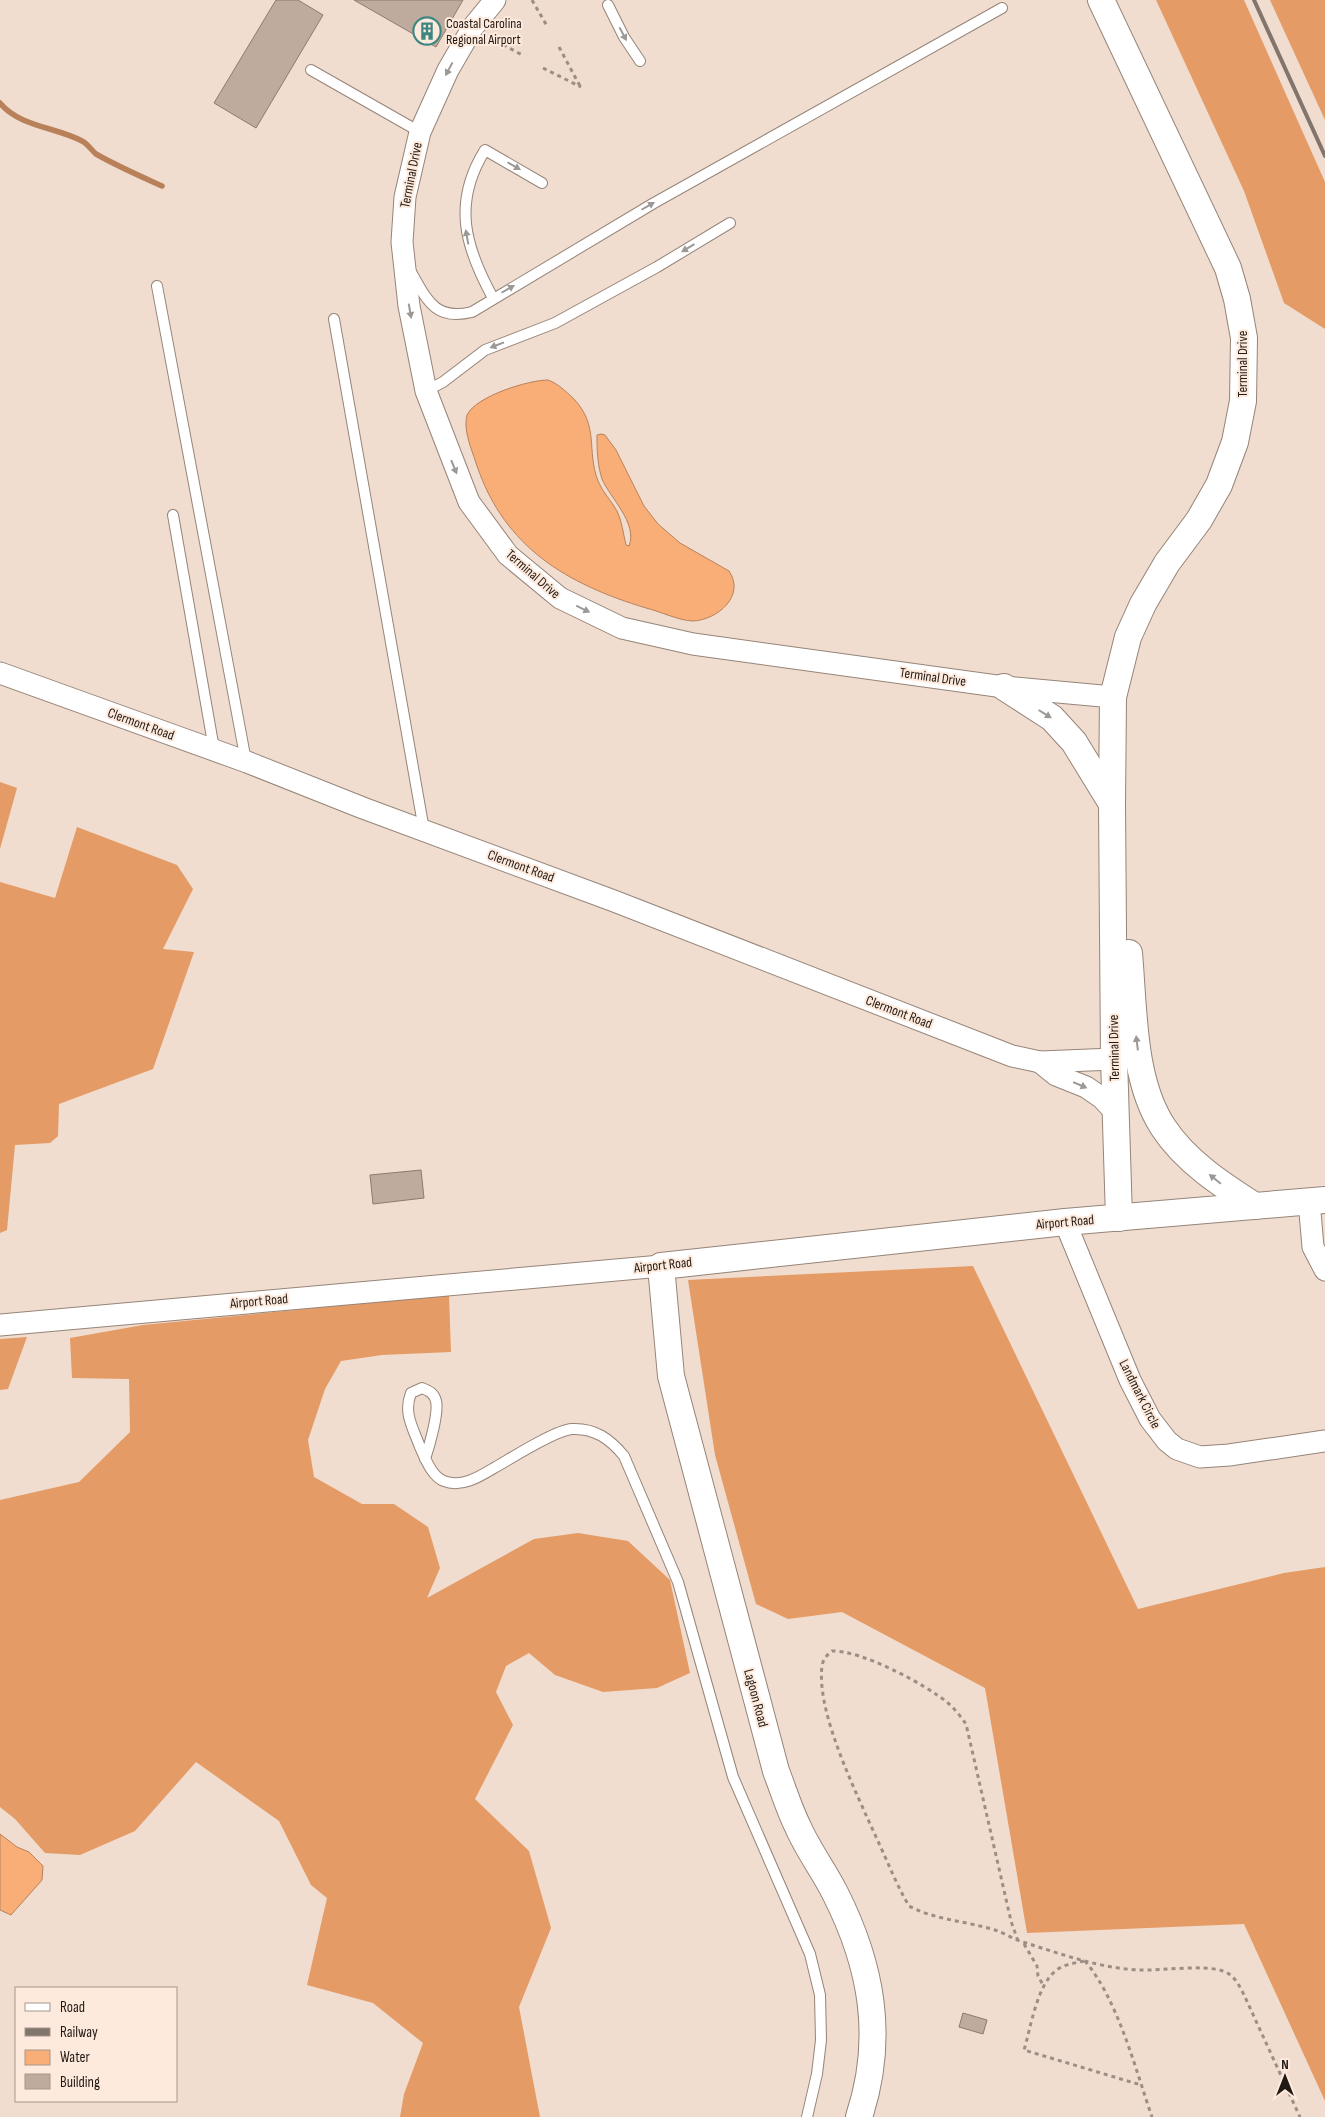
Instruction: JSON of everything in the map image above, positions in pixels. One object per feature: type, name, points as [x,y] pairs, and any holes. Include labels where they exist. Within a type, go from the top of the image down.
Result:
[{"type":"street","name":"Terminal Drive","points":[[495,0],[473,28],[448,70],[420,132],[405,197],[402,242],[409,306],[426,391],[469,502],[508,555],[560,598],[622,628],[693,644],[1004,687],[1113,697]]},
{"type":"street","name":"Terminal Drive","points":[[1101,0],[1228,268],[1237,299],[1244,338],[1242,401],[1235,442],[1219,485],[1199,520],[1167,563],[1143,604],[1128,637],[1113,697],[1114,1059],[1119,1218]]},
{"type":"street","name":"Clermont Road","points":[[0,673],[214,750],[614,901],[1012,1056],[1040,1062],[1114,1059]]},
{"type":"street","points":[[1004,687],[1052,718],[1074,742],[1112,804]]},
{"type":"street","points":[[1113,906],[1128,939],[1137,1040],[1142,1074],[1150,1101],[1163,1127],[1179,1147],[1224,1186],[1255,1206]]},
{"type":"street","name":"Clermont Road","points":[[1040,1062],[1056,1075],[1086,1087],[1102,1098],[1116,1113]]},
{"type":"street","points":[[1317,1201],[1313,1247],[1325,1270]]},
{"type":"street","name":"Airport Road","points":[[0,1325],[661,1266],[1065,1222],[1317,1201]]},
{"type":"street","name":"Landmark Circle","points":[[1065,1222],[1130,1380],[1150,1419],[1166,1441],[1177,1449],[1200,1457],[1229,1455],[1325,1441]]},
{"type":"street","name":"Lagoon Road","points":[[661,1266],[671,1376],[776,1771],[798,1828],[835,1892],[851,1926],[867,1977],[874,2038],[870,2072],[859,2117]]},
{"type":"lane","points":[[608,5],[624,37],[640,61]]},
{"type":"lane","points":[[405,262],[426,298],[436,308],[443,313],[459,315],[472,312],[704,175],[1002,8]]},
{"type":"lane","points":[[311,70],[420,132]]},
{"type":"lane","points":[[493,298],[471,252],[465,218],[468,189],[480,157],[485,150],[542,183]]},
{"type":"lane","points":[[426,391],[443,382],[485,350],[555,323],[657,268],[730,223]]},
{"type":"lane","points":[[157,286],[246,762]]},
{"type":"lane","points":[[334,319],[425,831]]},
{"type":"lane","points":[[173,515],[214,750]]},
{"type":"lane","points":[[425,1459],[432,1438],[436,1402],[431,1392],[422,1388],[411,1393],[406,1405],[425,1459],[434,1473],[443,1481],[461,1483],[477,1478],[544,1441],[571,1429],[596,1432],[613,1443],[624,1456],[678,1582],[733,1777],[810,1954],[820,1995],[821,2040],[817,2074],[807,2117]]},
{"type":"path","points":[[532,0],[547,26]]},
{"type":"path","points":[[543,68],[581,88],[559,47]]},
{"type":"path","points":[[1018,1940],[1011,1921],[966,1724],[948,1703],[903,1675],[854,1653],[843,1650],[832,1651],[824,1657],[822,1665],[822,1683],[827,1715],[844,1766],[909,1906],[921,1912],[996,1930],[1018,1940],[1023,1942],[1084,1961],[1114,1968],[1139,1970],[1210,1969],[1225,1971],[1235,1979],[1300,2117]]},
{"type":"path","points":[[1023,1942],[1037,1966],[1038,1976],[1043,1985]]},
{"type":"path","points":[[1084,1961],[1056,1970],[1043,1985],[1024,2050],[1141,2085]]},
{"type":"path","points":[[1084,1961],[1097,1976],[1111,2002],[1152,2117]]},
{"type":"shaded area","points":[[1156,0],[1244,0],[1325,182],[1325,329],[1284,303],[1244,191]]},
{"type":"shaded area","points":[[1270,0],[1325,0],[1325,120]]},
{"type":"shaded area","points":[[0,782],[17,788],[0,849]]},
{"type":"shaded area","points":[[77,827],[177,865],[193,889],[163,949],[194,952],[153,1069],[59,1104],[58,1136],[50,1143],[15,1145],[7,1230],[0,1233],[0,882],[55,898]]},
{"type":"shaded area","points":[[973,1266],[1138,1609],[1284,1573],[1325,1567],[1325,2101],[1244,1924],[1027,1933],[985,1688],[842,1612],[788,1619],[756,1604],[715,1455],[688,1280]]},
{"type":"shaded area","points":[[449,1295],[451,1352],[382,1355],[341,1361],[325,1389],[308,1440],[314,1477],[362,1504],[394,1504],[428,1527],[440,1568],[427,1598],[534,1539],[578,1533],[628,1541],[670,1580],[690,1673],[657,1688],[603,1692],[555,1675],[529,1653],[506,1666],[496,1692],[513,1725],[475,1799],[529,1851],[551,1928],[519,2007],[540,2117],[400,2117],[404,2094],[423,2043],[373,2003],[307,1985],[327,1898],[311,1885],[279,1821],[196,1762],[135,1831],[80,1855],[45,1853],[15,1819],[0,1807],[0,1500],[79,1482],[130,1432],[129,1379],[72,1378],[70,1338],[143,1325]]},
{"type":"shaded area","points":[[27,1337],[8,1389],[0,1390],[0,1339]]},
{"type":"water","points":[[548,380],[559,386],[573,398],[587,418],[598,481],[619,515],[626,545],[629,546],[630,528],[602,479],[597,435],[601,434],[605,435],[616,450],[644,506],[658,524],[680,543],[729,571],[734,589],[731,598],[719,611],[702,620],[688,621],[617,598],[590,587],[542,559],[522,541],[504,519],[489,495],[477,466],[466,426],[467,415],[472,408],[504,390]]},
{"type":"water","points":[[0,1834],[17,1847],[29,1852],[43,1866],[42,1880],[11,1915],[0,1910]]},
{"type":"building","points":[[276,0],[298,0],[323,15],[256,128],[214,103]]},
{"type":"building","name":"Coastal Carolina Regional Airport","points":[[354,0],[463,0],[436,47]]},
{"type":"building","points":[[421,1170],[424,1198],[373,1204],[370,1175]]},
{"type":"building","points":[[963,2013],[987,2020],[983,2034],[959,2027]]},
{"type":"waterway","points":[[0,103],[18,117],[72,136],[82,141],[96,154],[162,186]]},
{"type":"railway","points":[[1254,0],[1325,156]]},
{"type":"place","name":"Coastal Carolina Regional Airport","points":[[427,31]]}]
